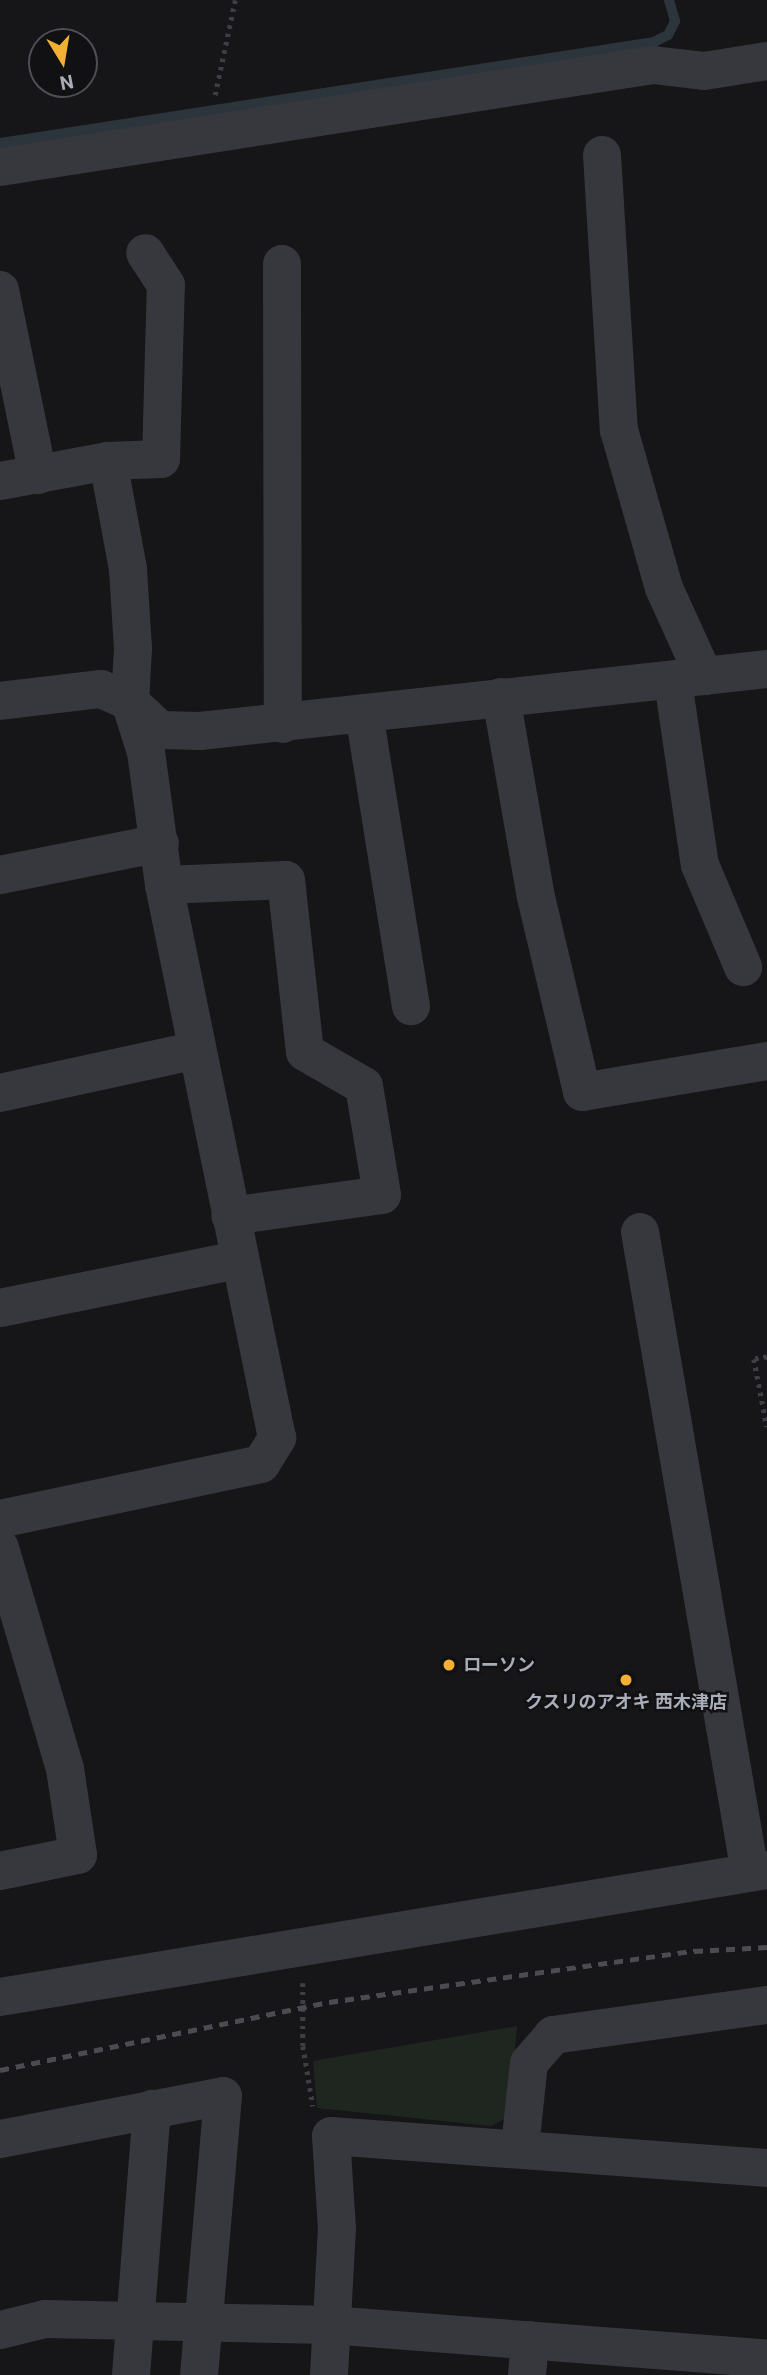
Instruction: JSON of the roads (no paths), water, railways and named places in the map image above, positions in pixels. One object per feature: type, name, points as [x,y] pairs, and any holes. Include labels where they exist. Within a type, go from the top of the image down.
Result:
[{"type":"street","points":[[0,167],[653,65],[704,71],[767,61]]},
{"type":"street","points":[[602,155],[619,429],[688,679],[700,865],[743,967]]},
{"type":"street","points":[[0,481],[108,461],[161,460],[166,285],[145,253]]},
{"type":"street","points":[[282,264],[283,724]]},
{"type":"street","points":[[0,290],[38,475]]},
{"type":"street","points":[[0,1519],[261,1464],[277,1437],[238,1260],[164,885],[146,752],[130,702],[133,649],[128,569],[108,461]]},
{"type":"street","points":[[0,701],[101,689],[130,702],[160,730],[283,724],[500,697],[767,669]]},
{"type":"street","points":[[500,697],[536,897],[582,1092],[767,1061]]},
{"type":"street","points":[[364,713],[411,1006]]},
{"type":"street","points":[[0,875],[160,843]]},
{"type":"street","points":[[164,885],[286,880],[305,1052],[364,1086],[382,1195],[230,1216]]},
{"type":"street","points":[[0,1093],[197,1050]]},
{"type":"street","points":[[0,1997],[758,1872],[640,1233]]},
{"type":"street","points":[[0,1308],[238,1260]]},
{"type":"street","points":[[0,1548],[65,1769],[79,1855],[0,1871]]},
{"type":"street","points":[[520,2147],[529,2063],[554,2035],[767,2006]]},
{"type":"street","points":[[0,2139],[223,2096],[199,2375]]},
{"type":"street","points":[[131,2375],[152,2109]]},
{"type":"street","points":[[329,2375],[337,2229],[331,2136],[520,2147],[767,2168]]},
{"type":"street","points":[[0,2330],[45,2319],[135,2323],[330,2325],[528,2358],[721,2365],[767,2359]]},
{"type":"waterway","points":[[0,143],[654,42],[668,35],[675,21],[669,0]]},
{"type":"railway","points":[[0,2070],[329,2002],[694,1951],[767,1947]]},
{"type":"place","name":"ローソン","points":[[449,1665]]},
{"type":"place","name":"クスリのアオキ 西木津店","points":[[626,1680]]}]
